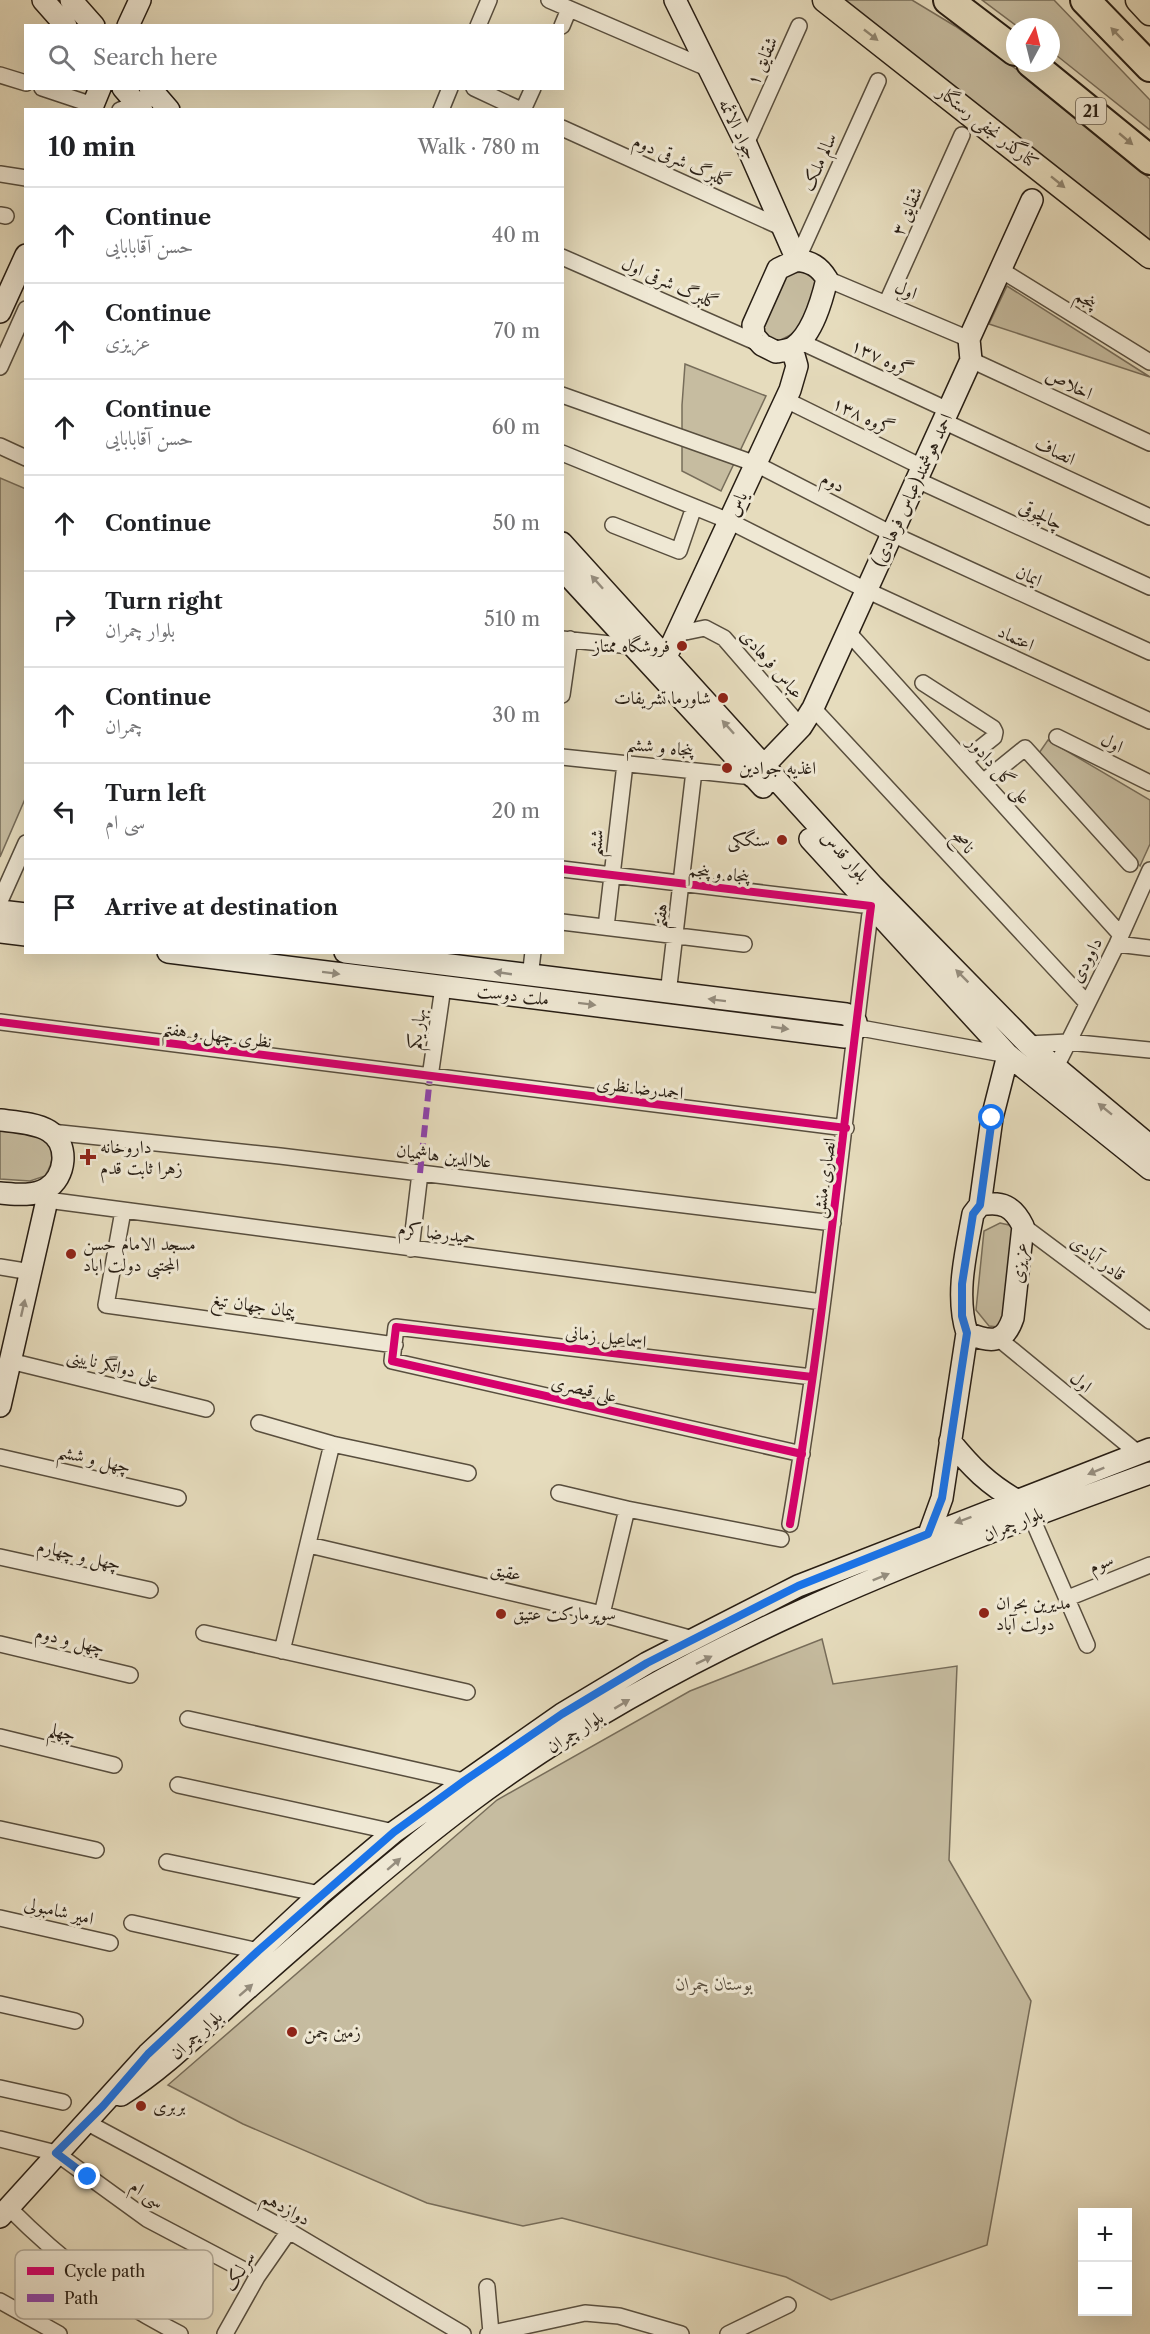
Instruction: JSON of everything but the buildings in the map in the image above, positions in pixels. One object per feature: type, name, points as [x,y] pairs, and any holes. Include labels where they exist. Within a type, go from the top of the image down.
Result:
[{"type":"highway","points":[[931,0],[989,31]]},
{"type":"highway","points":[[948,0],[1006,44]]},
{"type":"highway","points":[[1084,0],[1150,67]]},
{"type":"highway","name":"21","points":[[1042,72],[1150,160]]},
{"type":"main road","points":[[43,0],[64,24]]},
{"type":"main road","points":[[71,0],[92,24]]},
{"type":"main road","points":[[129,24],[140,0]]},
{"type":"main road","name":"جواد الائمه","points":[[675,0],[746,144],[797,260]]},
{"type":"main road","name":"کنارگذر نجفی رستگار","points":[[825,0],[1150,256]]},
{"type":"main road","points":[[1138,0],[1150,12]]},
{"type":"main road","points":[[135,100],[162,108]]},
{"type":"main road","name":"احمد هوشمند(عباس فرهادی)","points":[[759,772],[801,727],[813,708],[946,416],[1001,270],[1032,200]]},
{"type":"main road","points":[[0,312],[24,259]]},
{"type":"main road","points":[[797,260],[810,262],[821,270],[827,279],[816,314],[796,345],[776,352],[762,345],[754,336],[753,325],[778,269],[797,260]]},
{"type":"main road","name":"یاس","points":[[666,657],[786,400],[797,366],[796,345]]},
{"type":"main road","name":"بلوار قدس","points":[[564,545],[666,657],[871,906],[1008,1055],[1150,1169]]},
{"type":"main road","name":"بلوار قدس","points":[[564,571],[630,645],[873,886],[1028,1044],[1055,1069],[1150,1146]]},
{"type":"main road","points":[[0,911],[24,914]]},
{"type":"main road","points":[[0,932],[24,935]]},
{"type":"main road","name":"ملت دوست","points":[[183,954],[846,1037],[855,1027],[846,1014],[530,977],[458,960],[387,955]]},
{"type":"main road","points":[[928,1534],[942,1498],[967,1333],[962,1316],[962,1284],[973,1214],[980,1205],[992,1118],[1008,1055],[1028,1044]]},
{"type":"main road","points":[[0,1120],[35,1125],[51,1132],[63,1146],[63,1165],[46,1195],[0,1406]]},
{"type":"main road","points":[[0,1193],[46,1195]]},
{"type":"main road","name":"عزیزی","points":[[980,1205],[995,1203],[1010,1207],[1023,1226],[1013,1318],[1008,1332],[999,1339]]},
{"type":"main road","points":[[967,1333],[982,1339],[999,1339]]},
{"type":"main road","points":[[950,1441],[970,1467],[994,1488],[1025,1509]]},
{"type":"main road","name":"بلوار چمران","points":[[103,2106],[149,2078],[238,1996],[422,1839],[474,1799],[550,1748],[652,1685],[796,1614],[1145,1452]]},
{"type":"main road","name":"بلوار چمران","points":[[103,2106],[148,2054],[320,1894],[394,1832],[562,1714],[647,1663],[798,1586],[928,1534],[1150,1473]]},
{"type":"main road","points":[[4,2212],[56,2153],[103,2106]]},
{"type":"street","points":[[479,24],[489,0]]},
{"type":"street","points":[[549,0],[707,68]]},
{"type":"street","points":[[563,24],[569,9]]},
{"type":"street","name":"شقایق ۱","points":[[746,144],[799,26]]},
{"type":"street","points":[[0,75],[24,82]]},
{"type":"street","name":"سالم ملک","points":[[797,260],[878,81]]},
{"type":"street","points":[[50,90],[95,101]]},
{"type":"street","points":[[442,108],[449,90]]},
{"type":"street","points":[[478,90],[518,108]]},
{"type":"street","points":[[523,108],[532,90]]},
{"type":"street","name":"گلبرگ شرقی دوم","points":[[564,129],[785,229]]},
{"type":"street","name":"شقایق ۳","points":[[887,302],[962,135]]},
{"type":"street","points":[[0,174],[24,178]]},
{"type":"street","name":"گلبرگ شرقی اول","points":[[564,258],[762,345]]},
{"type":"street","name":"پنجم","points":[[1001,270],[1150,362]]},
{"type":"street","name":"اول","points":[[827,279],[887,302],[970,349]]},
{"type":"street","points":[[0,367],[24,313]]},
{"type":"street","name":"گروه ۱۳۷","points":[[796,345],[946,416]]},
{"type":"street","name":"اخلاص","points":[[970,349],[1150,444]]},
{"type":"street","name":"دوم","points":[[564,396],[756,464],[892,534]]},
{"type":"street","name":"گروه ۱۳۸","points":[[786,400],[920,473]]},
{"type":"street","name":"انصاف","points":[[946,416],[1150,517]]},
{"type":"street","points":[[0,446],[24,457]]},
{"type":"street","points":[[564,454],[729,521],[866,590]]},
{"type":"street","name":"چالچوقی","points":[[920,473],[1150,587]]},
{"type":"street","points":[[614,525],[679,551],[694,507]]},
{"type":"street","name":"ایمان","points":[[892,534],[1150,652]]},
{"type":"street","name":"اعتماد","points":[[866,590],[1150,721]]},
{"type":"street","name":"عباس فرهادی","points":[[676,634],[705,628],[724,638],[801,727]]},
{"type":"street","name":"علی گل دادور","points":[[847,631],[983,782],[1119,940]]},
{"type":"street","points":[[564,667],[566,639],[630,645]]},
{"type":"street","points":[[923,683],[993,728],[994,737],[964,761]]},
{"type":"street","name":"ناصح","points":[[813,708],[1086,1002]]},
{"type":"street","name":"اول","points":[[1057,737],[1150,783]]},
{"type":"street","points":[[983,782],[1025,748],[1130,864]]},
{"type":"street","name":"پنجاه و ششم","points":[[564,757],[694,771],[759,772]]},
{"type":"street","name":"ششم","points":[[606,927],[625,764]]},
{"type":"street","name":"هفتم","points":[[668,994],[679,883],[694,771]]},
{"type":"street","points":[[0,901],[24,847]]},
{"type":"street","name":"پنجاه و پنجم","points":[[564,869],[871,906]]},
{"type":"street","name":"داوودی","points":[[1055,1069],[1086,1002],[1119,940],[1150,870]]},
{"type":"street","name":"انصاری منش","points":[[790,1524],[802,1454],[846,1128],[855,1027],[871,906]]},
{"type":"street","points":[[564,922],[744,944]]},
{"type":"street","points":[[1119,940],[1150,948]]},
{"type":"street","points":[[530,977],[532,954]]},
{"type":"street","points":[[384,980],[387,955]]},
{"type":"street","name":"بهار یکم","points":[[430,1077],[442,987]]},
{"type":"street","name":"نظری چهل و هفتم","points":[[0,1022],[430,1077]]},
{"type":"street","points":[[855,1027],[1008,1055]]},
{"type":"street","points":[[1028,1044],[1068,1042],[1150,1050]]},
{"type":"street","name":"احمدرضا نظری","points":[[430,1077],[846,1128]]},
{"type":"street","name":"علاالدین هاشمیان","points":[[51,1132],[833,1222]]},
{"type":"street","points":[[411,1249],[420,1173]]},
{"type":"street","name":"حمیدرضا کرم","points":[[46,1195],[123,1212],[822,1302]]},
{"type":"street","name":"پیمان جهان تیغ","points":[[123,1212],[106,1305],[395,1345]]},
{"type":"street","name":"قادر آبادی","points":[[1023,1226],[1150,1321]]},
{"type":"street","points":[[0,1267],[31,1272]]},
{"type":"street","name":"اسماعیل زمانی","points":[[395,1345],[396,1327],[812,1377]]},
{"type":"street","name":"اول","points":[[999,1339],[1145,1452]]},
{"type":"street","name":"علی قیصری","points":[[395,1345],[392,1361],[802,1454]]},
{"type":"street","name":"علی دواتگر نایینی","points":[[10,1361],[206,1409]]},
{"type":"street","points":[[259,1423],[332,1444],[468,1473]]},
{"type":"street","points":[[282,1651],[332,1444]]},
{"type":"street","name":"چهل و ششم","points":[[0,1457],[178,1498]]},
{"type":"street","points":[[559,1493],[627,1509],[781,1539]]},
{"type":"street","points":[[602,1614],[627,1509]]},
{"type":"street","points":[[1025,1509],[1068,1598],[1087,1645]]},
{"type":"street","name":"عقیق","points":[[309,1545],[602,1614],[693,1639]]},
{"type":"street","name":"چهل و چهارم","points":[[0,1557],[150,1590]]},
{"type":"street","name":"سوم","points":[[1068,1598],[1150,1565]]},
{"type":"street","points":[[204,1634],[467,1692]]},
{"type":"street","name":"چهل و دوم","points":[[0,1644],[130,1674]]},
{"type":"street","points":[[188,1719],[464,1781]]},
{"type":"street","name":"چهلم","points":[[0,1737],[114,1765]]},
{"type":"street","points":[[178,1785],[394,1832]]},
{"type":"street","points":[[0,1828],[96,1850]]},
{"type":"street","points":[[167,1862],[320,1894]]},
{"type":"street","name":"امیر شامبولی","points":[[0,1918],[110,1943]]},
{"type":"street","points":[[132,1923],[258,1951]]},
{"type":"street","points":[[0,2004],[75,2021]]},
{"type":"street","points":[[0,2088],[63,2102]]},
{"type":"street","name":"دوازدهم","points":[[86,2122],[289,2231],[463,2334]]},
{"type":"street","name":"سی ام","points":[[0,2139],[56,2153],[147,2219],[206,2250]]},
{"type":"street","points":[[4,2212],[51,2250]]},
{"type":"street","name":"سرلک","points":[[225,2334],[257,2277],[289,2231]]},
{"type":"street","name":"سی ام","points":[[213,2254],[242,2269]]},
{"type":"street","points":[[487,2287],[490,2334],[585,2313],[619,2316],[681,2334]]},
{"type":"street","points":[[0,2301],[15,2309]]},
{"type":"street","points":[[728,2334],[788,2305]]},
{"type":"street","points":[[32,2319],[59,2334]]},
{"type":"street","points":[[152,2319],[180,2334]]},
{"type":"green space","points":[[842,0],[912,0],[955,26],[1006,62],[1006,72],[1020,72],[1050,93],[1150,179],[1150,240]]},
{"type":"green space","points":[[982,0],[1054,0],[1150,100],[1150,130],[1060,58],[1060,18],[1006,18]]},
{"type":"green space","points":[[806,272],[818,282],[804,320],[784,339],[773,342],[764,336],[761,324],[788,273]]},
{"type":"green space","points":[[1007,286],[1150,377],[989,324]]},
{"type":"green space","points":[[685,364],[766,396],[721,491],[682,471],[682,405]]},
{"type":"green space","points":[[0,478],[24,488],[24,801],[0,857]]},
{"type":"green space","points":[[1048,740],[1150,800],[1150,844],[1140,866],[1037,756]]},
{"type":"green space","points":[[0,1131],[33,1136],[49,1145],[52,1152],[51,1162],[45,1176],[30,1181],[0,1179]]},
{"type":"green space","points":[[1000,1223],[1009,1225],[1015,1231],[1006,1314],[998,1327],[989,1326],[976,1310],[984,1231]]},
{"type":"green space","name":"بوستان چمران","points":[[822,1639],[833,1684],[957,1666],[949,1860],[1031,2001],[987,2245],[831,2300],[786,2277],[562,2218],[523,2226],[427,2203],[243,2124],[168,2085],[497,1800],[690,1691]]},
{"type":"marked path","points":[[420,1173],[430,1077]]},
{"type":"cycle path","points":[[564,869],[871,906],[814,1370],[790,1524]]},
{"type":"cycle path","points":[[0,1022],[846,1128]]},
{"type":"cycle path","points":[[802,1454],[392,1361],[396,1327],[812,1377]]},
{"type":"place","name":"فروشگاه ممتاز","points":[[682,646]]},
{"type":"place","name":"شاورما تشریفات","points":[[723,698]]},
{"type":"place","name":"اغذیه جوادین","points":[[727,768]]},
{"type":"place","name":"سنگکی","points":[[782,840]]},
{"type":"place","name":"داروخانه زهرا ثابت قدم","points":[[88,1157]]},
{"type":"place","name":"مسجد الامام حسن المجتبى دولت اباد","points":[[71,1254]]},
{"type":"place","name":"مدیرین بحران دولت آباد","points":[[984,1613]]},
{"type":"place","name":"سوپرمارکت عتیق","points":[[501,1614]]},
{"type":"place","name":"زمین چمن","points":[[292,2032]]},
{"type":"place","name":"بربری","points":[[141,2106]]},
{"type":"route","points":[[88,2177],[56,2153],[103,2106],[148,2054],[320,1894],[394,1832],[562,1714],[647,1663],[798,1586],[928,1534],[942,1498],[959,1394],[967,1333],[962,1316],[962,1284],[973,1214],[980,1205],[992,1118]]}]
